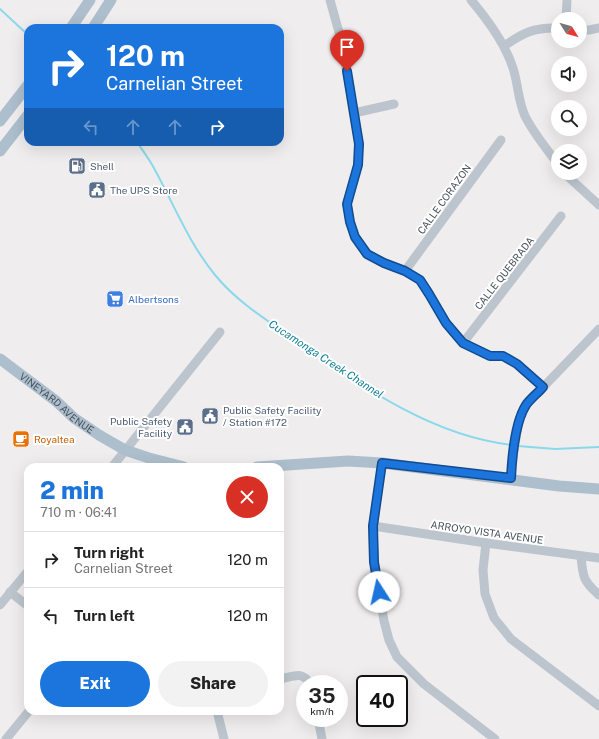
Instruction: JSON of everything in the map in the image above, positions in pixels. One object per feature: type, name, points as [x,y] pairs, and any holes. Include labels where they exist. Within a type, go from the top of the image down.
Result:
[{"type":"main road","points":[[74,24],[90,0]]},
{"type":"main road","points":[[96,24],[111,0]]},
{"type":"main road","points":[[0,122],[24,90]]},
{"type":"main road","points":[[0,151],[24,120]]},
{"type":"main road","name":"VINEYARD AVENUE","points":[[0,359],[56,401],[74,418],[99,435],[125,450],[168,463]]},
{"type":"main road","points":[[284,465],[348,461],[382,463],[511,478],[559,486],[599,489]]},
{"type":"street","points":[[330,0],[342,43],[359,144],[358,165],[347,204],[350,222],[355,237],[367,254],[384,263],[405,271],[420,280],[450,328],[463,343],[490,356],[503,356],[517,364],[543,387]]},
{"type":"street","points":[[471,0],[504,46],[513,68],[524,114],[544,147],[551,156]]},
{"type":"street","points":[[566,12],[567,0]]},
{"type":"street","points":[[504,46],[524,32],[546,27],[551,27]]},
{"type":"street","points":[[587,30],[599,28]]},
{"type":"street","points":[[354,113],[394,104]]},
{"type":"street","name":"CALLE CORAZON","points":[[405,271],[501,140]]},
{"type":"street","points":[[572,180],[599,205]]},
{"type":"street","name":"CALLE QUEBRADA","points":[[463,343],[561,216]]},
{"type":"street","points":[[511,478],[519,420],[526,405],[599,329]]},
{"type":"street","points":[[115,463],[220,332]]},
{"type":"street","points":[[382,463],[373,526],[374,562],[384,621],[390,640],[397,657],[424,684],[495,739]]},
{"type":"street","name":"ARROYO VISTA AVENUE","points":[[373,526],[599,558]]},
{"type":"street","points":[[486,543],[483,570],[485,594],[494,618],[511,639],[599,706]]},
{"type":"street","points":[[581,556],[583,576],[588,586],[599,595]]},
{"type":"street","points":[[0,605],[24,576]]},
{"type":"street","points":[[10,592],[24,603]]},
{"type":"street","points":[[284,678],[296,676]]},
{"type":"street","points":[[6,739],[26,715]]},
{"type":"street","points":[[218,715],[224,739]]},
{"type":"street","points":[[320,727],[322,739]]},
{"type":"waterway","name":"Cucamonga Creek Channel","points":[[0,9],[24,31]]},
{"type":"waterway","name":"Cucamonga Creek Channel","points":[[140,146],[153,166],[182,224],[197,250],[215,275],[233,294],[264,318],[347,375],[398,406],[453,431],[482,440],[512,445]]},
{"type":"waterway","name":"Cucamonga Creek Channel","points":[[518,446],[555,449],[599,447]]},
{"type":"place","name":"Shell","points":[[77,166]]},
{"type":"place","name":"The UPS Store","points":[[97,190]]},
{"type":"place","name":"Albertsons","points":[[115,299]]},
{"type":"place","name":"Public Safety Facility / Station #172","points":[[210,416]]},
{"type":"place","name":"Public Safety Facility","points":[[185,427]]},
{"type":"place","name":"Royaltea","points":[[21,439]]},
{"type":"route","points":[[347,71],[359,144],[358,165],[347,204],[350,222],[355,237],[367,254],[384,263],[405,271],[420,280],[446,323],[463,343],[490,356],[503,356],[517,364],[543,387],[526,405],[519,420],[511,478],[382,463],[373,526],[374,562],[379,592]]}]
